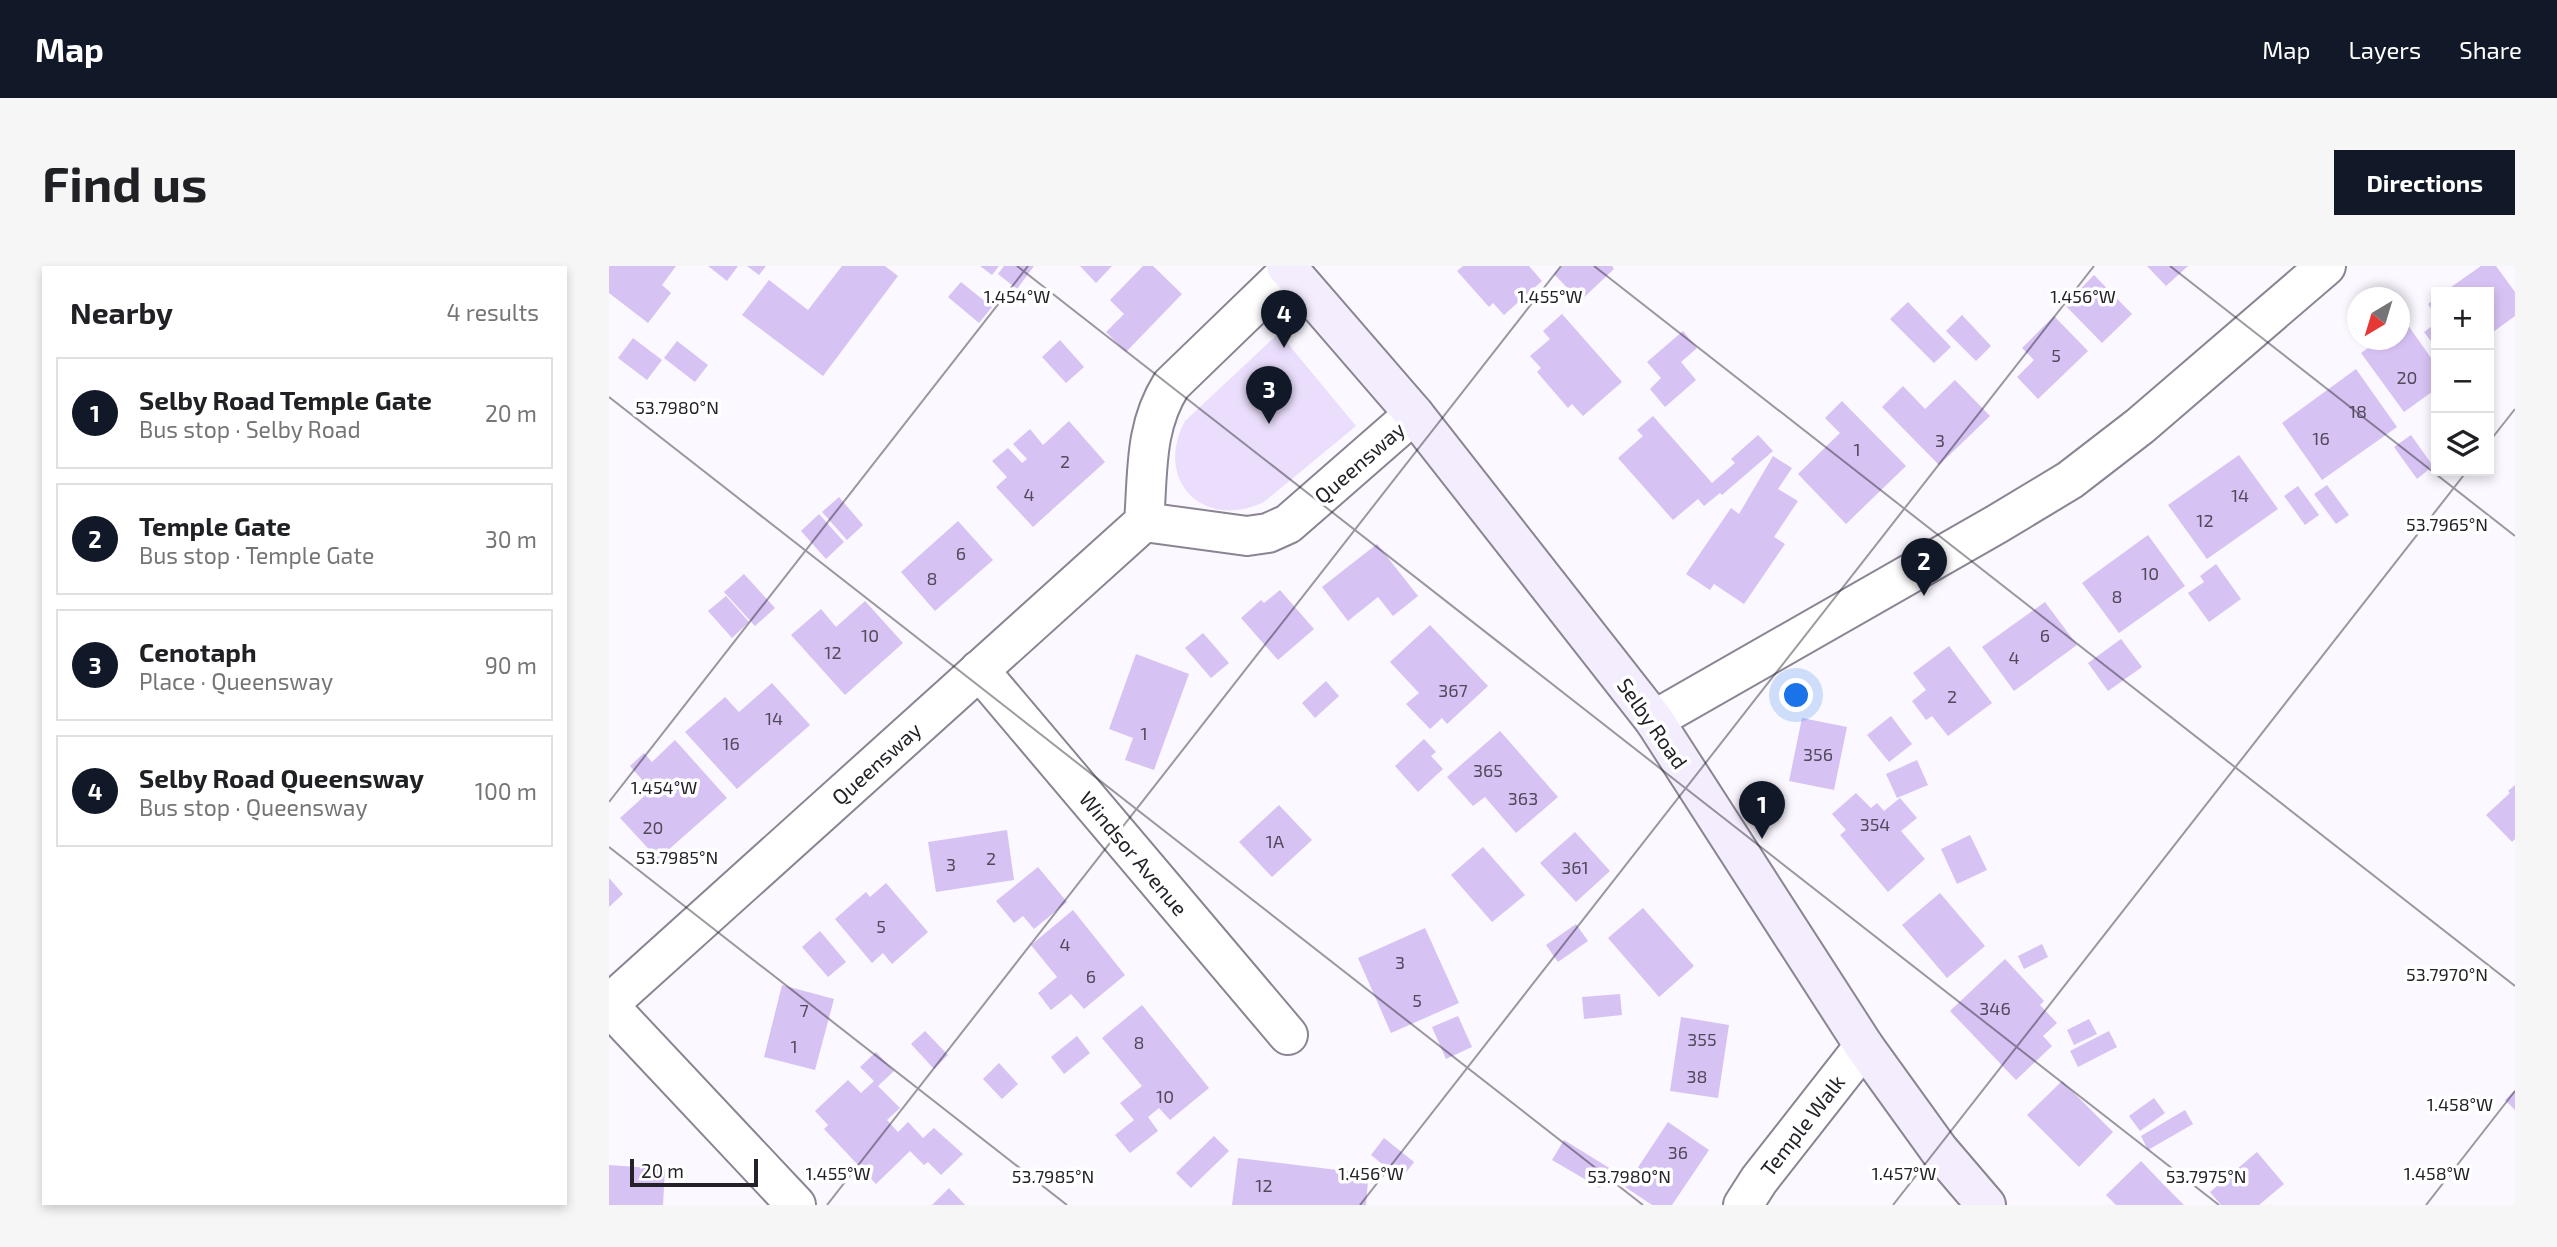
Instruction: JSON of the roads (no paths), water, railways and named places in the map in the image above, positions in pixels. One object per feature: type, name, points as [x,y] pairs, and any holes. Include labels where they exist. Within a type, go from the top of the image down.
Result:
[{"type":"main road","name":"Selby Road","points":[[1288,268],[1414,414],[1654,720],[1864,1046],[1940,1150],[1986,1205]]},
{"type":"street","points":[[1654,720],[2070,480],[2140,426],[2326,266]]},
{"type":"street","points":[[1144,522],[1151,429],[1158,405],[1171,385],[1288,268]]},
{"type":"street","name":"Queensway","points":[[609,1005],[1144,522],[1247,536],[1268,533],[1288,524],[1414,414]]},
{"type":"street","name":"Windsor Avenue","points":[[979,670],[1288,1035]]},
{"type":"street","points":[[609,1005],[796,1205]]},
{"type":"street","name":"Temple Walk","points":[[1743,1205],[1759,1180],[1864,1046]]},
{"type":"place","name":"Selby Road Queensway","points":[[1284,348]]},
{"type":"place","name":"Cenotaph","points":[[1269,424]]},
{"type":"place","name":"Temple Gate","points":[[1924,596]]},
{"type":"place","name":"Selby Road Temple Gate","points":[[1762,839]]}]
